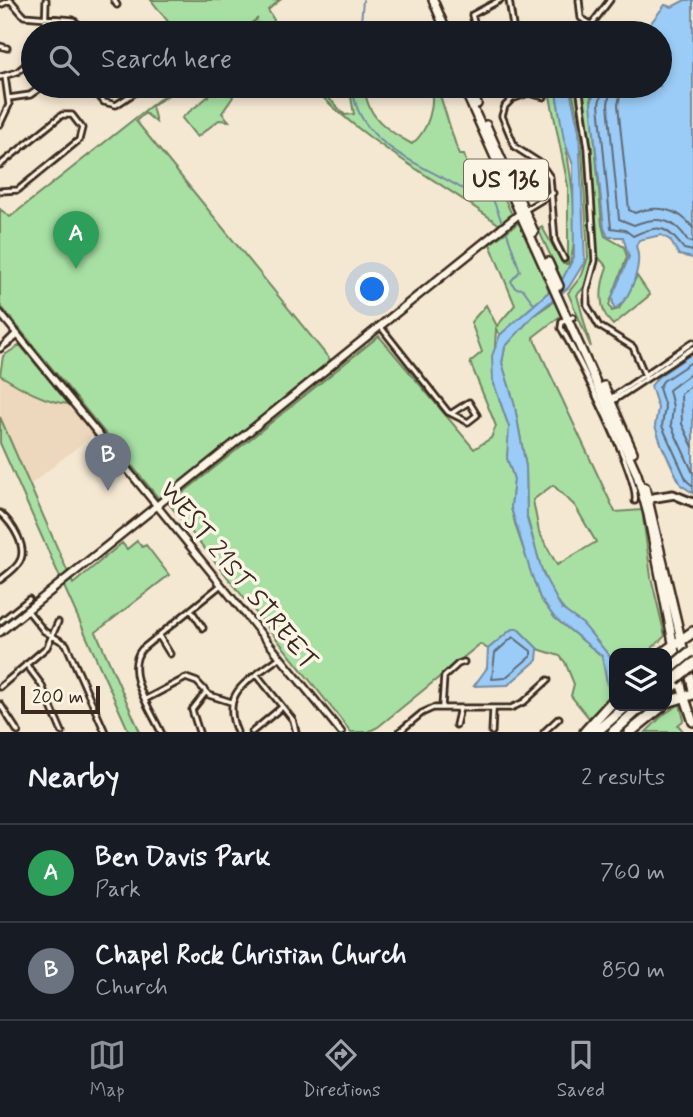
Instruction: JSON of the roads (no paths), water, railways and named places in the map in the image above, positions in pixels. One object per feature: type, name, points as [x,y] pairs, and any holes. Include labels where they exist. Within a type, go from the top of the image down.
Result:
[{"type":"highway","points":[[670,648],[693,632]]},
{"type":"highway","points":[[672,667],[692,650]]},
{"type":"highway","points":[[673,682],[693,664]]},
{"type":"highway","points":[[673,682],[693,671]]},
{"type":"highway","points":[[672,700],[690,693]]},
{"type":"highway","points":[[600,724],[609,709]]},
{"type":"highway","points":[[585,732],[619,711]]},
{"type":"highway","points":[[613,732],[636,711]]},
{"type":"highway","points":[[633,714],[639,711]]},
{"type":"highway","points":[[630,732],[656,711]]},
{"type":"main road","points":[[433,0],[440,21]]},
{"type":"main road","name":"US 136","points":[[471,98],[609,402],[647,499],[682,640],[690,693]]},
{"type":"main road","points":[[1,628],[27,610],[523,211]]},
{"type":"main road","name":"US 136","points":[[647,499],[673,646],[690,693]]},
{"type":"main road","points":[[690,693],[693,722]]},
{"type":"street","points":[[0,5],[11,0],[24,16],[74,21]]},
{"type":"street","points":[[45,19],[46,0]]},
{"type":"street","points":[[114,0],[117,5]]},
{"type":"street","points":[[474,21],[472,15],[500,0]]},
{"type":"street","points":[[509,0],[512,21]]},
{"type":"street","points":[[592,21],[610,0]]},
{"type":"street","points":[[580,1],[581,18],[586,21]]},
{"type":"street","points":[[0,46],[8,48]]},
{"type":"street","points":[[0,124],[8,111],[9,98],[3,76],[21,69]]},
{"type":"street","points":[[9,98],[21,96]]},
{"type":"street","points":[[103,98],[110,105],[122,104],[130,98]]},
{"type":"street","points":[[516,98],[503,107],[502,117],[514,146],[547,170],[552,193],[555,241],[564,259]]},
{"type":"street","points":[[581,98],[588,148],[595,261],[587,290],[587,305],[597,324],[633,347],[645,377]]},
{"type":"street","points":[[0,165],[62,115],[74,116],[83,132],[79,140],[18,190],[0,191]]},
{"type":"street","points":[[523,211],[542,202],[552,193]]},
{"type":"street","points":[[542,202],[552,201]]},
{"type":"street","name":"WEST 21ST STREET","points":[[0,313],[341,732]]},
{"type":"street","points":[[570,317],[562,322],[561,329],[573,347],[617,443],[633,487],[635,501]]},
{"type":"street","points":[[380,327],[452,413],[468,422],[477,415],[469,402],[452,413]]},
{"type":"street","points":[[0,349],[17,334]]},
{"type":"street","points":[[609,402],[693,342]]},
{"type":"street","points":[[645,377],[693,348]]},
{"type":"street","points":[[647,499],[673,496],[693,503]]},
{"type":"street","points":[[0,513],[18,539],[22,554],[18,565],[0,580]]},
{"type":"street","points":[[161,732],[134,664],[140,651],[221,585]]},
{"type":"street","points":[[1,628],[29,599]]},
{"type":"street","points":[[27,610],[44,631],[67,646],[106,732]]},
{"type":"street","points":[[191,610],[203,628]]},
{"type":"street","points":[[0,687],[45,649],[58,622]]},
{"type":"street","points":[[159,636],[170,654]]},
{"type":"street","points":[[237,732],[230,714],[235,693],[280,657]]},
{"type":"street","points":[[442,707],[445,675],[464,662]]},
{"type":"street","points":[[26,664],[41,684],[62,732]]},
{"type":"street","points":[[257,676],[293,720],[296,732]]},
{"type":"street","points":[[146,699],[183,678],[194,680],[206,692],[231,702]]},
{"type":"street","points":[[401,731],[426,710],[442,707],[493,709],[521,704],[548,680]]},
{"type":"street","points":[[199,732],[192,710],[206,692]]},
{"type":"street","points":[[0,704],[18,732]]},
{"type":"street","points":[[252,732],[282,707]]},
{"type":"street","points":[[456,725],[460,708]]},
{"type":"street","points":[[492,732],[493,709]]},
{"type":"street","points":[[544,732],[559,718]]},
{"type":"water","points":[[685,0],[693,0],[693,258],[679,255],[670,240],[661,235],[639,240],[636,246],[638,262],[634,281],[626,298],[614,309],[612,297],[629,257],[623,237],[608,237],[604,228],[591,103],[592,98],[672,98],[672,21],[652,21],[665,5],[672,7]]},
{"type":"water","points":[[557,98],[572,98],[579,131],[585,261],[569,287],[533,316],[505,347],[502,363],[514,402],[526,467],[527,519],[543,574],[562,609],[583,624],[609,655],[609,692],[602,656],[555,618],[540,598],[511,508],[514,479],[507,458],[509,427],[493,381],[492,356],[500,335],[562,280],[574,257],[573,165],[564,140]]},
{"type":"water","points":[[693,353],[693,493],[681,485],[662,446],[655,426],[658,408],[651,386],[658,377]]},
{"type":"water","points":[[512,629],[518,629],[538,649],[537,660],[508,685],[474,686],[487,668],[488,649]]},
{"type":"water","points":[[615,711],[626,711],[632,732],[623,732]]},
{"type":"waterway","points":[[361,21],[363,0]]},
{"type":"waterway","points":[[355,98],[364,122],[392,149],[461,188],[468,190],[487,184],[503,225]]},
{"type":"waterway","points":[[506,230],[520,271],[511,281],[515,288],[523,289],[534,304]]},
{"type":"place","name":"Ben Davis Park","points":[[76,269]]},
{"type":"place","name":"Chapel Rock Christian Church","points":[[108,491]]}]
